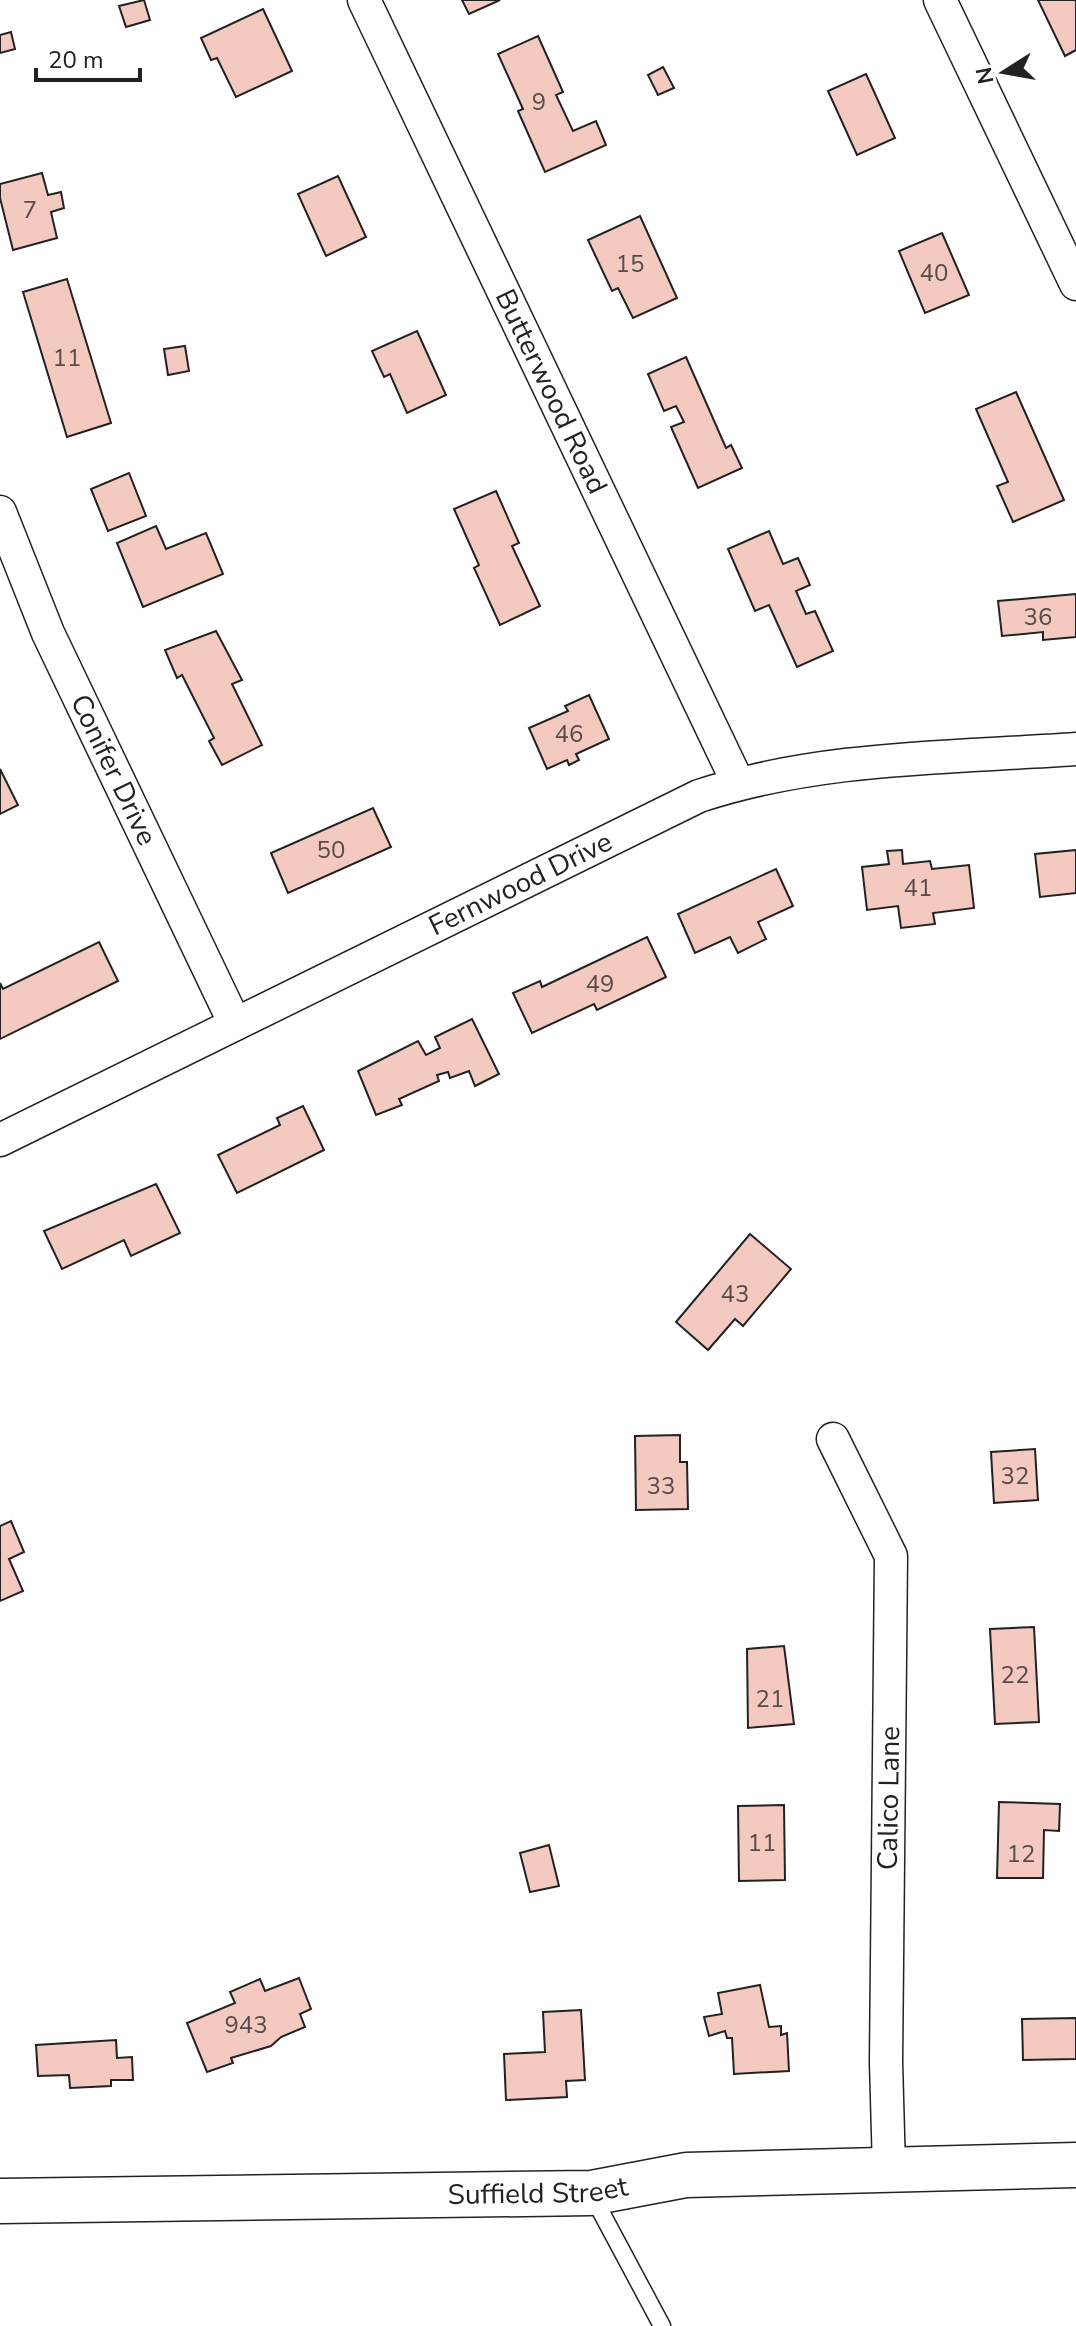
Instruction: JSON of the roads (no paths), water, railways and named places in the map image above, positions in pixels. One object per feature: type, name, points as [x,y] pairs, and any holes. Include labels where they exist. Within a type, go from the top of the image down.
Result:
[{"type":"main road","name":"Suffield Street","points":[[0,2201],[591,2193],[686,2175],[1076,2165]]},
{"type":"street","name":"Butterwood Road","points":[[364,0],[738,783]]},
{"type":"street","points":[[940,0],[1076,284]]},
{"type":"street","name":"Conifer Drive","points":[[0,512],[48,633],[235,1024]]},
{"type":"street","name":"Fernwood Drive","points":[[0,1140],[666,811],[738,783],[841,766],[1076,749]]},
{"type":"street","name":"Calico Lane","points":[[833,1439],[891,1556],[886,2062],[889,2170]]},
{"type":"lane","points":[[591,2193],[662,2326]]}]
